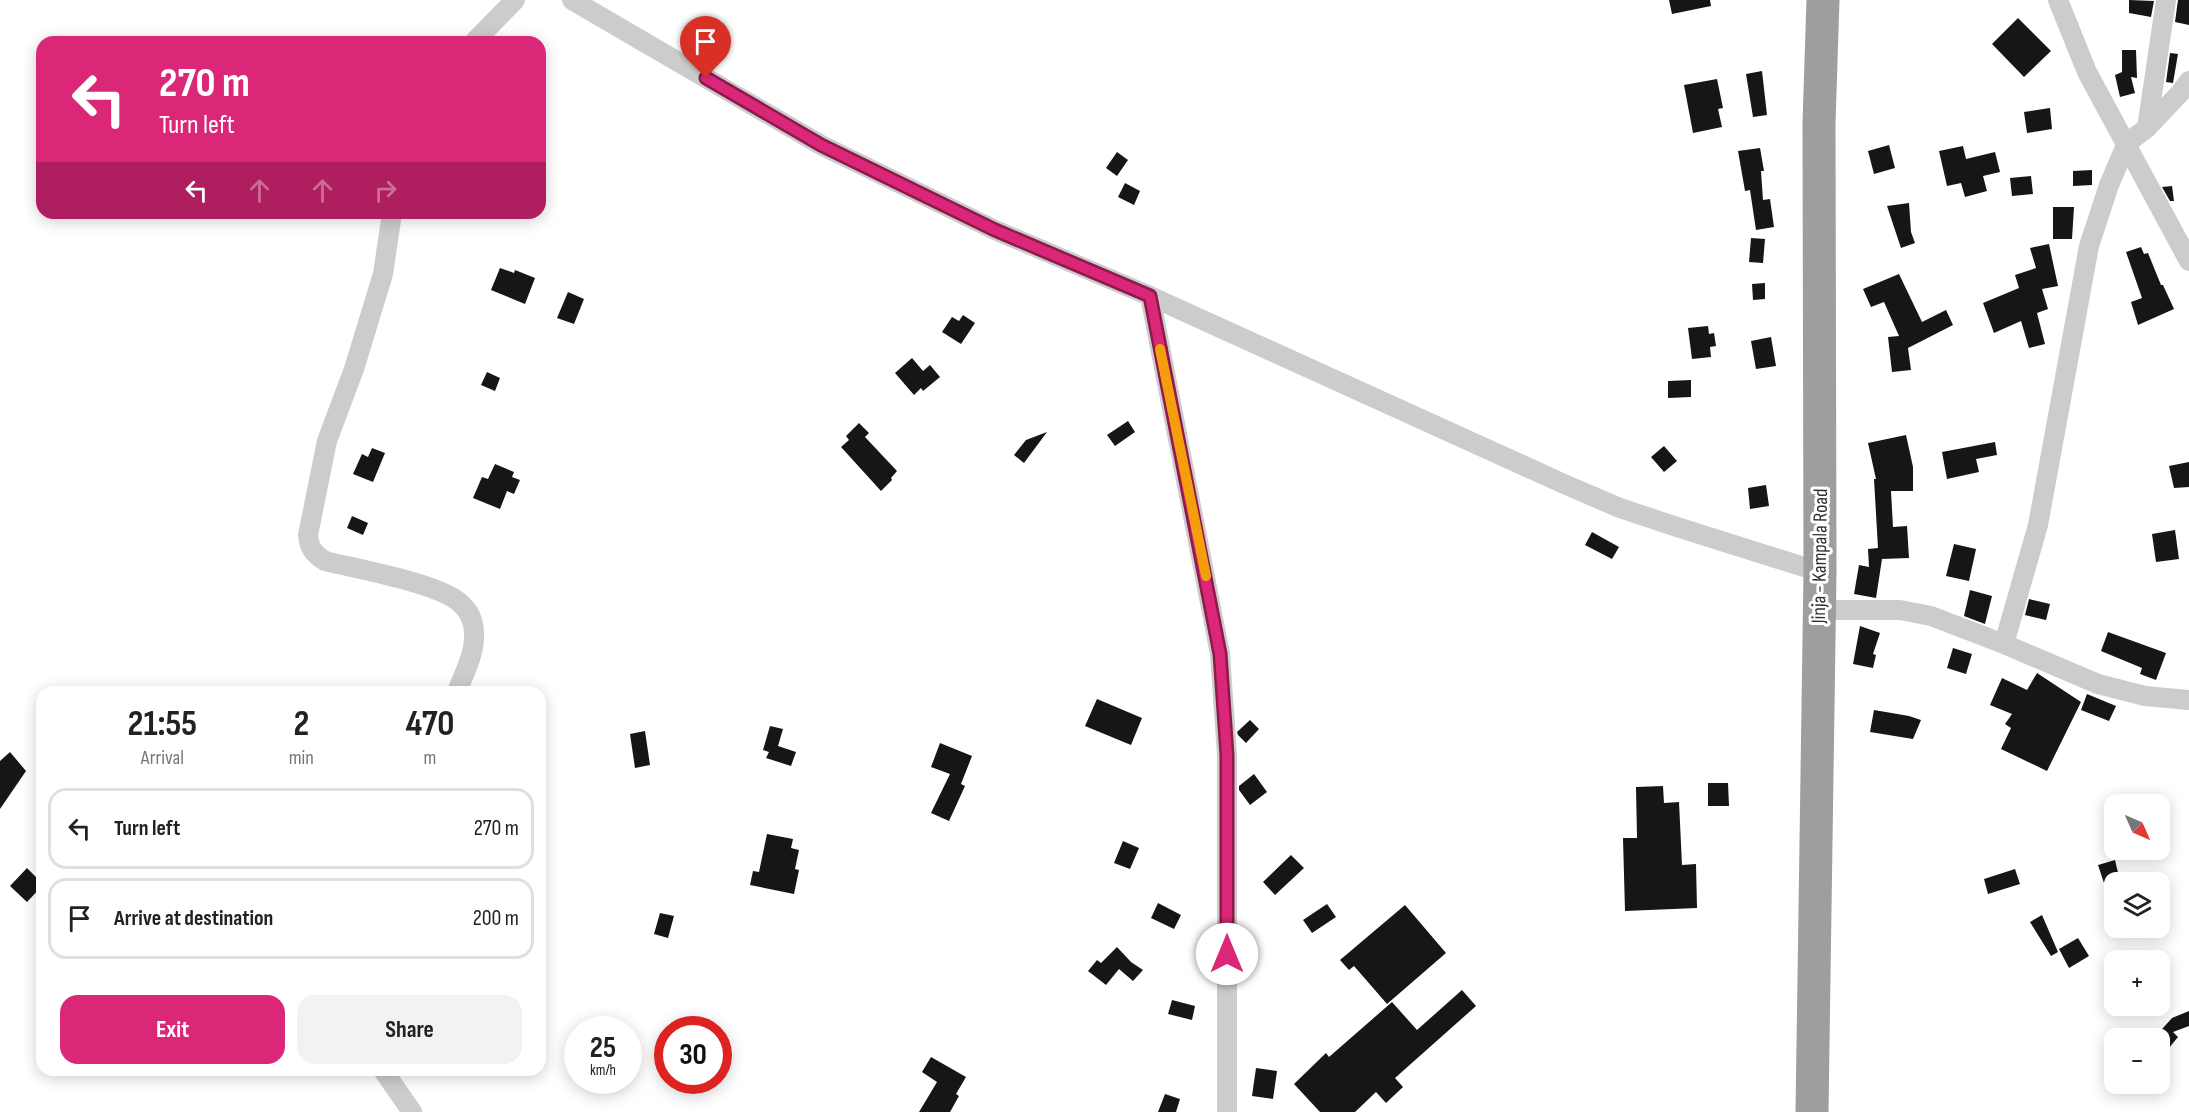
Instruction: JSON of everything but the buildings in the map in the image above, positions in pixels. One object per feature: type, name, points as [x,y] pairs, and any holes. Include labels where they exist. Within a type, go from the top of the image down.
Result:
[{"type":"highway","name":"Jinja - Kampala Road","points":[[1812,1112],[1818,788],[1819,123],[1823,0]]},
{"type":"street","points":[[480,36],[515,0]]},
{"type":"street","points":[[572,0],[821,145],[995,230],[1150,296],[1608,503],[1820,572]]},
{"type":"street","points":[[2058,0],[2087,72],[2189,261]]},
{"type":"street","points":[[2147,128],[2166,0]]},
{"type":"street","points":[[2004,644],[2038,525],[2089,246],[2109,185],[2127,143],[2147,128],[2181,93],[2189,81]]},
{"type":"street","points":[[391,219],[383,274],[354,369],[327,441],[308,534],[308,545],[315,555],[325,561],[436,589],[458,601],[472,617],[474,635],[472,651],[459,686]]},
{"type":"street","points":[[1150,296],[1220,654],[1227,755],[1227,1112]]},
{"type":"street","points":[[1818,610],[1900,610],[1932,616],[2098,684],[2145,696],[2189,700]]},
{"type":"street","points":[[387,1076],[412,1112]]},
{"type":"slow traffic","points":[[1160,349],[1206,576]]},
{"type":"route","points":[[706,78],[821,145],[995,230],[1150,296],[1220,654],[1227,755],[1227,954]]}]
